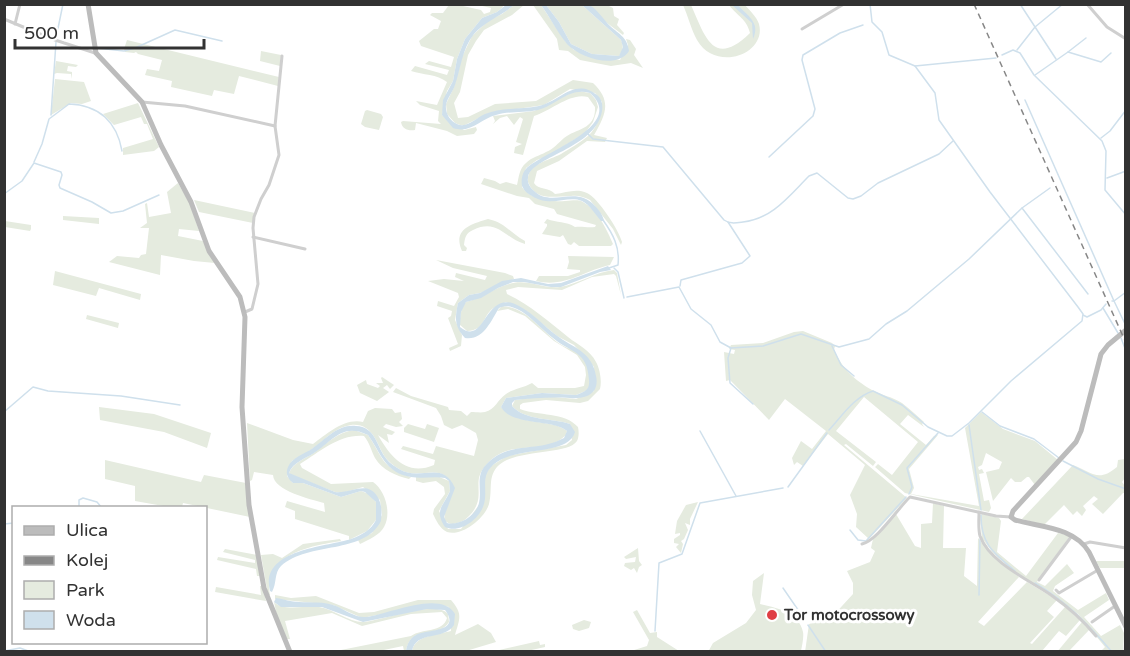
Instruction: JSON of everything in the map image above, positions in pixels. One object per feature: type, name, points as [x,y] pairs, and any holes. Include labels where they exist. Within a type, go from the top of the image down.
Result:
[{"type":"street","points":[[15,24],[20,4]]},
{"type":"street","points":[[88,4],[96,53]]},
{"type":"street","points":[[802,29],[844,4]]},
{"type":"street","points":[[1087,4],[1107,27],[1125,39]]},
{"type":"street","points":[[4,19],[52,39],[96,53],[142,102],[161,146],[191,202],[209,250],[240,297],[245,312],[242,407],[249,504],[264,588],[290,651]]},
{"type":"street","points":[[245,312],[252,309],[258,284],[253,237],[254,217],[269,185],[279,155],[275,126],[282,56]]},
{"type":"street","points":[[142,102],[185,106],[275,126]]},
{"type":"street","points":[[253,237],[305,249]]},
{"type":"street","points":[[1011,517],[1013,511],[1079,438],[1101,354],[1125,330]]},
{"type":"street","points":[[862,544],[867,543],[910,497],[1011,517],[1072,535],[1084,544],[1125,627]]},
{"type":"street","points":[[979,512],[979,533],[990,551],[1015,573],[1050,594],[1079,616],[1096,636]]},
{"type":"street","points":[[1039,580],[1072,535]]},
{"type":"street","points":[[1084,544],[1090,542],[1125,548]]},
{"type":"street","points":[[1056,590],[1059,593],[1098,570]]},
{"type":"street","points":[[1092,622],[1115,606]]},
{"type":"street","points":[[1125,636],[1125,651]]},
{"type":"green space","points":[[449,5],[481,10],[484,14],[490,12],[491,8],[478,5],[502,5],[503,7],[482,18],[465,39],[457,59],[453,81],[447,91],[442,115],[464,130],[476,127],[477,130],[474,134],[457,136],[416,123],[415,130],[406,129],[401,122],[441,124],[438,121],[439,111],[420,105],[416,101],[437,105],[447,82],[434,76],[411,71],[415,66],[447,75],[449,70],[425,64],[429,61],[451,67],[454,57],[421,46],[419,41],[434,29],[438,29],[441,21],[430,15],[443,13]]},
{"type":"green space","points":[[514,5],[524,5],[512,15],[484,30],[468,55],[460,92],[454,103],[458,118],[468,117],[495,104],[536,101],[573,80],[593,83],[605,102],[602,121],[594,135],[607,138],[605,142],[587,141],[559,161],[537,171],[534,183],[555,194],[579,191],[592,196],[613,223],[622,242],[621,245],[613,229],[590,200],[576,196],[541,195],[531,188],[528,182],[530,171],[534,167],[582,141],[594,129],[602,102],[595,93],[570,89],[544,105],[489,113],[465,125],[455,123],[447,114],[446,104],[454,87],[462,57],[472,36],[489,20]]},
{"type":"green space","points":[[533,5],[541,5],[565,41],[574,50],[620,60],[628,45],[626,39],[630,40],[636,49],[634,55],[643,68],[631,63],[611,66],[580,60],[568,51],[559,50],[557,39]]},
{"type":"green space","points":[[546,5],[582,5],[621,40],[623,46],[619,56],[592,54],[571,44]]},
{"type":"green space","points":[[590,5],[607,5],[613,8],[614,16],[619,19],[617,25],[624,33],[623,35],[607,23]]},
{"type":"green space","points":[[683,5],[691,5],[701,28],[712,44],[719,48],[727,48],[750,33],[744,21],[729,5],[745,5],[759,24],[759,35],[755,44],[738,56],[716,56],[705,50],[697,40]]},
{"type":"green space","points":[[127,40],[279,77],[278,86],[239,76],[234,94],[214,90],[212,96],[171,87],[172,81],[145,75],[147,69],[159,71],[162,60],[136,52],[125,52]]},
{"type":"green space","points":[[261,51],[281,55],[280,66],[260,61]]},
{"type":"green space","points":[[56,61],[78,65],[68,66],[67,71],[72,72],[72,79],[71,74],[54,74]]},
{"type":"green space","points":[[55,79],[84,82],[91,101],[82,104],[71,103],[51,115]]},
{"type":"green space","points":[[578,91],[590,93],[596,100],[598,107],[593,122],[585,133],[526,168],[522,187],[541,199],[583,202],[598,215],[613,244],[611,246],[579,246],[574,242],[571,245],[563,235],[560,237],[542,234],[547,226],[544,223],[547,219],[575,227],[595,227],[596,225],[557,214],[554,209],[535,204],[529,198],[481,184],[484,178],[500,184],[506,182],[517,185],[521,170],[526,163],[589,124],[595,107],[588,97],[575,97],[534,116],[523,155],[514,153],[515,147],[522,144],[516,142],[523,119],[520,117],[514,125],[507,116],[493,124],[495,121],[493,116],[534,111]]},
{"type":"green space","points":[[138,103],[159,147],[154,151],[123,155],[123,148],[153,139],[147,124],[144,124],[141,117],[114,125],[103,114]]},
{"type":"green space","points":[[367,110],[381,114],[383,117],[379,130],[361,124]]},
{"type":"green space","points":[[178,183],[190,204],[199,231],[179,229],[178,236],[203,241],[215,263],[161,255],[160,275],[109,262],[117,256],[139,258],[146,254],[149,228],[140,228],[147,223],[145,204],[147,203],[149,217],[171,213],[167,192]]},
{"type":"green space","points":[[194,200],[255,213],[253,223],[199,212]]},
{"type":"green space","points":[[63,216],[99,218],[99,224],[63,220]]},
{"type":"green space","points":[[488,219],[504,226],[525,241],[525,244],[489,226],[467,234],[464,245],[467,248],[466,251],[462,251],[460,237],[465,229]]},
{"type":"green space","points":[[5,221],[31,225],[31,229],[30,231],[5,227]]},
{"type":"green space","points":[[568,256],[614,257],[610,265],[565,281],[546,283],[536,281],[539,276],[568,276],[580,272],[580,270],[567,269]]},
{"type":"green space","points":[[436,260],[505,273],[513,276],[514,279],[480,293],[469,295],[458,303],[455,320],[462,335],[461,346],[450,351],[449,348],[458,344],[448,318],[452,311],[437,306],[438,301],[454,306],[459,297],[458,293],[428,281],[444,279],[464,281],[455,277],[456,273],[485,280],[487,276],[453,268]]},
{"type":"green space","points":[[614,270],[617,273],[621,295],[614,274],[592,277],[562,290],[518,287],[506,290],[507,294],[531,308],[590,354],[600,372],[600,389],[588,401],[580,403],[546,400],[520,405],[520,409],[573,422],[578,427],[577,441],[564,448],[518,456],[499,465],[493,474],[489,504],[483,515],[472,525],[459,532],[445,531],[433,514],[445,494],[444,487],[436,481],[423,483],[416,481],[416,477],[437,476],[449,481],[450,491],[439,511],[448,529],[461,529],[485,497],[485,475],[491,466],[507,456],[566,445],[572,440],[570,424],[524,414],[512,406],[515,400],[544,396],[576,399],[594,391],[594,367],[574,345],[557,336],[528,312],[506,302],[492,309],[480,326],[467,331],[459,324],[462,307],[466,302],[515,282],[560,287]]},
{"type":"green space","points":[[55,271],[141,294],[140,300],[99,288],[96,296],[53,285]]},
{"type":"green space","points":[[502,306],[511,307],[526,315],[553,339],[581,355],[589,369],[589,386],[588,390],[576,395],[542,393],[506,398],[501,407],[508,413],[526,420],[560,427],[567,431],[566,435],[546,446],[514,449],[493,458],[480,475],[477,503],[465,520],[452,524],[444,520],[454,488],[449,479],[437,473],[414,473],[399,469],[385,457],[373,435],[358,425],[336,430],[292,461],[287,476],[293,483],[303,483],[341,497],[361,491],[369,494],[376,502],[376,520],[367,531],[349,540],[349,536],[295,519],[295,511],[285,507],[287,501],[325,512],[324,503],[286,490],[279,486],[273,475],[254,472],[250,481],[247,423],[293,440],[313,444],[349,422],[363,422],[368,411],[375,408],[392,409],[395,413],[401,412],[402,419],[399,422],[403,426],[396,427],[386,424],[383,427],[395,432],[392,435],[387,434],[389,443],[378,435],[400,462],[415,468],[424,468],[434,465],[435,460],[401,449],[403,446],[433,454],[436,446],[474,456],[478,440],[476,433],[462,425],[452,429],[444,425],[436,408],[393,392],[396,388],[411,396],[448,407],[449,410],[461,411],[467,416],[471,412],[488,411],[506,394],[532,383],[538,388],[584,386],[585,367],[577,355],[554,341],[525,316],[508,309],[497,311]]},
{"type":"green space","points":[[87,315],[119,323],[118,328],[86,319]]},
{"type":"green space","points":[[803,331],[832,343],[841,363],[854,378],[872,390],[902,403],[924,422],[922,424],[924,427],[908,415],[900,424],[926,445],[938,435],[909,469],[914,488],[911,494],[979,506],[965,428],[981,412],[1003,429],[1035,441],[1058,460],[1035,485],[1029,477],[1021,482],[1015,482],[1011,478],[993,501],[986,472],[999,469],[1002,462],[986,453],[982,465],[978,467],[984,473],[979,474],[984,501],[989,500],[991,508],[989,512],[905,493],[875,467],[878,464],[892,475],[918,442],[864,397],[836,431],[876,462],[873,466],[846,444],[844,445],[907,498],[869,539],[856,527],[857,514],[850,495],[865,465],[828,434],[803,466],[797,462],[794,465],[792,458],[801,441],[812,449],[826,431],[785,399],[769,420],[730,380],[726,381],[724,352],[734,354],[735,350],[729,349],[731,345],[763,343]]},
{"type":"green space","points":[[382,377],[394,385],[390,389],[387,385],[383,388],[389,392],[377,401],[360,393],[357,385],[366,380],[367,384],[378,388],[380,386],[376,383],[383,383]]},
{"type":"green space","points":[[99,407],[154,414],[211,433],[207,448],[164,432],[100,420]]},
{"type":"green space","points":[[408,424],[425,429],[427,424],[439,428],[434,442],[404,432]]},
{"type":"green space","points":[[354,430],[368,435],[388,466],[411,477],[409,479],[400,476],[382,466],[375,458],[364,436],[338,441],[300,464],[302,468],[331,484],[373,482],[381,490],[387,509],[384,527],[374,537],[360,544],[358,540],[372,533],[382,515],[380,500],[363,487],[342,493],[335,492],[289,473],[297,463],[333,438]]},
{"type":"green space","points":[[1125,459],[1125,478],[1122,482],[1125,486],[1125,493],[1103,514],[1092,504],[1098,499],[1094,496],[1083,506],[1086,510],[1082,516],[1077,511],[1073,515],[1064,505],[1044,525],[1022,519],[1073,465],[1100,475],[1117,467],[1118,460]]},
{"type":"green space","points":[[105,460],[201,482],[204,475],[246,483],[250,517],[207,508],[207,506],[183,503],[182,506],[163,506],[135,501],[135,486],[105,479]]},
{"type":"green space","points":[[698,502],[690,519],[690,525],[685,523],[688,530],[681,541],[683,544],[681,553],[676,547],[679,544],[674,543],[674,539],[680,535],[680,533],[675,534],[677,521],[686,505]]},
{"type":"green space","points":[[933,503],[944,506],[943,548],[966,548],[964,576],[977,586],[978,538],[992,555],[1019,577],[978,622],[984,626],[1027,582],[1057,600],[1047,611],[1054,617],[1030,643],[1032,644],[1065,607],[1080,620],[1066,636],[1059,631],[1042,651],[805,652],[809,624],[831,618],[853,594],[853,583],[847,571],[870,562],[875,551],[871,548],[873,539],[896,514],[915,546],[921,548],[921,524],[932,523]]},
{"type":"green space","points":[[982,514],[999,518],[1001,521],[997,552],[1026,576],[1058,533],[1070,536],[1037,582],[1045,586],[1067,564],[1074,573],[1055,586],[1053,591],[1078,610],[1106,593],[1109,600],[1084,617],[1101,636],[1120,625],[1124,633],[1123,651],[1101,651],[1105,647],[1078,614],[1013,571],[993,553],[982,538],[980,516]]},
{"type":"green space","points":[[340,539],[341,541],[303,549],[282,561],[274,570],[270,581],[270,595],[268,595],[261,555],[273,554],[282,558],[303,544]]},
{"type":"green space","points":[[638,548],[639,561],[642,565],[637,573],[634,568],[631,570],[624,566],[625,563],[635,562],[636,557],[626,559],[624,557]]},
{"type":"green space","points":[[225,549],[257,555],[261,576],[257,576],[256,569],[217,560],[218,557],[255,563],[255,560],[223,552]]},
{"type":"green space","points":[[1096,561],[1125,561],[1125,568],[1100,568]]},
{"type":"green space","name":"Tor motocrossowy","points":[[764,573],[760,604],[786,612],[797,620],[803,632],[801,651],[708,652],[713,643],[746,623],[756,610],[752,595],[753,581]]},
{"type":"green space","points":[[260,586],[263,586],[266,601],[215,592],[216,587],[261,595]]},
{"type":"green space","points":[[275,595],[291,598],[316,596],[359,613],[374,612],[418,600],[451,600],[459,616],[455,635],[478,624],[491,633],[496,642],[466,651],[412,651],[417,642],[422,639],[451,631],[449,607],[435,604],[360,617],[333,605],[275,599]]},
{"type":"green space","points":[[274,602],[283,607],[325,608],[352,620],[363,622],[421,610],[442,610],[448,614],[449,622],[438,630],[413,637],[406,651],[403,646],[379,651],[336,651],[411,636],[441,626],[447,618],[442,612],[411,614],[362,626],[332,613],[285,621],[290,639],[287,639],[277,616]]},
{"type":"green space","points":[[637,610],[650,633],[657,632],[657,637],[679,651],[631,651],[647,646],[649,640],[633,612]]},
{"type":"green space","points":[[584,620],[591,622],[589,628],[579,631],[573,629],[572,625]]},
{"type":"green space","points":[[1082,622],[1090,629],[1069,651],[1057,652]]},
{"type":"green space","points":[[539,641],[540,645],[545,644],[545,647],[527,651],[495,651]]},
{"type":"water","points":[[506,5],[514,5],[483,26],[470,40],[447,102],[447,114],[454,123],[464,125],[492,112],[539,106],[575,89],[582,88],[597,95],[601,100],[602,111],[597,124],[588,135],[539,164],[531,171],[528,183],[540,195],[556,198],[572,196],[588,200],[599,211],[604,221],[601,221],[582,201],[571,199],[546,201],[526,192],[522,184],[526,169],[577,137],[598,117],[599,105],[590,93],[569,94],[538,110],[496,115],[465,129],[453,128],[442,115],[443,100],[453,81],[457,59],[465,39],[482,18],[497,12]]},
{"type":"water","points":[[541,5],[546,5],[571,44],[592,54],[619,56],[623,47],[621,40],[582,5],[590,5],[624,39],[629,51],[623,57],[608,61],[580,54],[567,44]]},
{"type":"water","points":[[732,5],[738,5],[752,20],[755,28],[753,39],[752,23]]},
{"type":"water","points":[[608,266],[611,270],[561,287],[513,282],[481,298],[466,302],[461,312],[460,327],[469,331],[481,325],[499,304],[507,302],[519,306],[586,355],[594,368],[597,379],[596,387],[591,394],[577,398],[515,400],[512,403],[518,411],[532,417],[570,424],[575,432],[570,440],[552,448],[514,455],[493,465],[485,479],[485,499],[482,510],[469,524],[451,529],[445,527],[440,516],[442,505],[450,491],[449,481],[445,478],[415,478],[402,475],[389,467],[368,435],[352,431],[338,435],[296,463],[289,473],[335,492],[363,488],[373,491],[380,502],[381,521],[373,532],[362,539],[293,558],[281,566],[276,575],[274,589],[270,591],[269,577],[275,566],[284,558],[297,552],[355,537],[369,529],[376,520],[376,502],[365,492],[341,497],[303,483],[293,483],[288,476],[287,470],[292,461],[338,430],[350,426],[367,429],[388,461],[399,469],[415,473],[438,473],[450,479],[455,488],[444,517],[447,523],[452,524],[471,516],[477,508],[482,471],[493,458],[512,450],[553,443],[564,438],[567,431],[561,427],[514,417],[501,407],[506,398],[542,393],[576,395],[584,392],[589,386],[589,380],[588,370],[582,358],[526,315],[510,307],[499,308],[482,333],[465,338],[456,322],[458,303],[469,295],[480,293],[502,281],[521,278],[548,284],[561,283]]},
{"type":"water","points":[[276,598],[296,602],[327,603],[362,617],[413,605],[438,604],[448,607],[455,614],[454,625],[444,633],[419,640],[412,651],[406,651],[409,642],[416,635],[441,629],[449,623],[445,610],[427,609],[363,622],[322,607],[281,607],[274,602]]},
{"type":"waterway","points":[[56,38],[63,4]]},
{"type":"waterway","points":[[870,4],[872,22],[882,32],[889,55],[915,66],[996,58]]},
{"type":"waterway","points":[[1020,4],[1056,59]]},
{"type":"waterway","points":[[1017,50],[1035,27],[1063,4]]},
{"type":"waterway","points":[[769,157],[813,116],[815,109],[802,60],[803,55],[840,33],[863,25]]},
{"type":"waterway","points":[[97,48],[124,51],[175,30],[222,41]]},
{"type":"waterway","points":[[1068,52],[1086,38]]},
{"type":"waterway","points":[[51,115],[56,42]]},
{"type":"waterway","points":[[1002,55],[1013,50],[1020,53],[1034,75],[1102,141],[1106,151],[1105,190],[1126,215]]},
{"type":"waterway","points":[[1035,75],[1068,52],[1101,62],[1111,53]]},
{"type":"waterway","points":[[829,430],[854,402],[873,391],[902,405],[928,427],[952,436],[969,423],[1011,381],[1082,321],[1083,314],[990,192],[939,120],[935,93],[915,66]]},
{"type":"waterway","points":[[1025,100],[1114,301],[1126,292]]},
{"type":"waterway","points":[[34,162],[49,119],[69,104],[89,108],[105,117],[116,132],[122,151]]},
{"type":"waterway","points":[[1101,138],[1110,131],[1126,110]]},
{"type":"waterway","points":[[588,134],[593,139],[663,147],[724,220],[733,223],[763,216],[787,199],[809,176],[817,173],[848,198],[853,199],[878,183],[939,154],[953,141]]},
{"type":"waterway","points":[[4,194],[22,181],[34,163],[61,172],[60,188],[111,213],[123,211],[159,195]]},
{"type":"waterway","points":[[1107,178],[1126,171]]},
{"type":"waterway","points":[[1022,208],[1050,188]]},
{"type":"waterway","points":[[627,297],[679,287],[691,309],[711,325],[720,342],[731,348],[763,346],[801,334],[839,347],[869,339],[886,324],[907,311],[969,259],[1022,208],[1088,294]]},
{"type":"waterway","points":[[603,220],[613,236],[618,252],[618,265],[609,268]]},
{"type":"waterway","points":[[680,286],[681,280],[742,263],[750,256],[728,222]]},
{"type":"waterway","points":[[614,268],[618,272],[624,298]]},
{"type":"waterway","points":[[1112,301],[1126,326]]},
{"type":"waterway","points":[[1083,315],[1087,317],[1101,310],[1106,304]]},
{"type":"waterway","points":[[1103,308],[1118,333]]},
{"type":"waterway","points":[[1121,338],[1126,351]]},
{"type":"waterway","points":[[832,346],[841,365],[854,376]]},
{"type":"waterway","points":[[731,348],[728,358],[730,383],[753,404]]},
{"type":"waterway","points":[[4,412],[33,387],[48,391],[121,396],[180,405]]},
{"type":"waterway","points":[[982,412],[1000,426],[1034,439],[1059,458]]},
{"type":"waterway","points":[[969,425],[981,510]]},
{"type":"waterway","points":[[700,431],[736,496]]},
{"type":"waterway","points":[[788,487],[827,433]]},
{"type":"waterway","points":[[909,494],[912,487],[907,468],[938,433]]},
{"type":"waterway","points":[[1063,461],[1098,479],[1126,489]]},
{"type":"waterway","points":[[655,631],[659,563],[682,554],[700,503],[783,488]]},
{"type":"waterway","points":[[850,530],[858,540],[866,541],[906,497]]},
{"type":"waterway","points":[[79,506],[79,500],[83,498],[97,502],[100,506]]},
{"type":"waterway","points":[[981,515],[986,541],[995,553],[1015,571]]},
{"type":"waterway","points":[[4,524],[12,523]]},
{"type":"waterway","points":[[979,595],[980,539]]},
{"type":"waterway","points":[[1035,583],[1076,614],[1112,652]]},
{"type":"waterway","points":[[783,588],[805,620]]},
{"type":"waterway","points":[[808,625],[826,652]]},
{"type":"waterway","points":[[4,651],[20,648],[31,652]]},
{"type":"railway","points":[[974,4],[1126,343]]},
{"type":"place","name":"Tor motocrossowy","points":[[772,615]]}]
